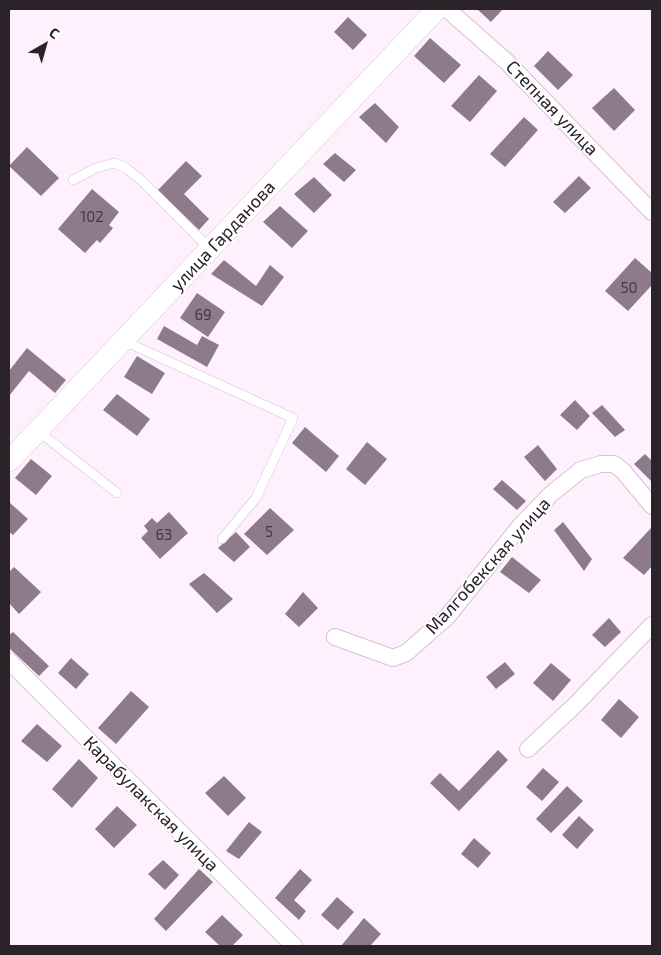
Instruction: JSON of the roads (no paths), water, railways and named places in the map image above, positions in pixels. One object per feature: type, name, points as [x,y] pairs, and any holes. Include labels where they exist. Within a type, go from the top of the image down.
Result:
[{"type":"street","name":"улица Гарданова","points":[[9,461],[437,9]]},
{"type":"street","name":"Степная улица","points":[[447,9],[507,62],[652,212]]},
{"type":"street","name":"Малгобекская улица","points":[[335,637],[393,658],[406,654],[447,617],[522,525],[551,494],[581,470],[601,464],[614,464],[623,471],[652,506]]},
{"type":"street","points":[[528,749],[576,705],[652,625]]},
{"type":"street","name":"Карабулакская улица","points":[[9,661],[294,946]]},
{"type":"lane","points":[[73,180],[96,168],[114,163],[126,168],[142,181],[210,250]]},
{"type":"lane","points":[[124,341],[293,418],[256,498],[222,539]]},
{"type":"lane","points":[[38,431],[117,493]]}]
